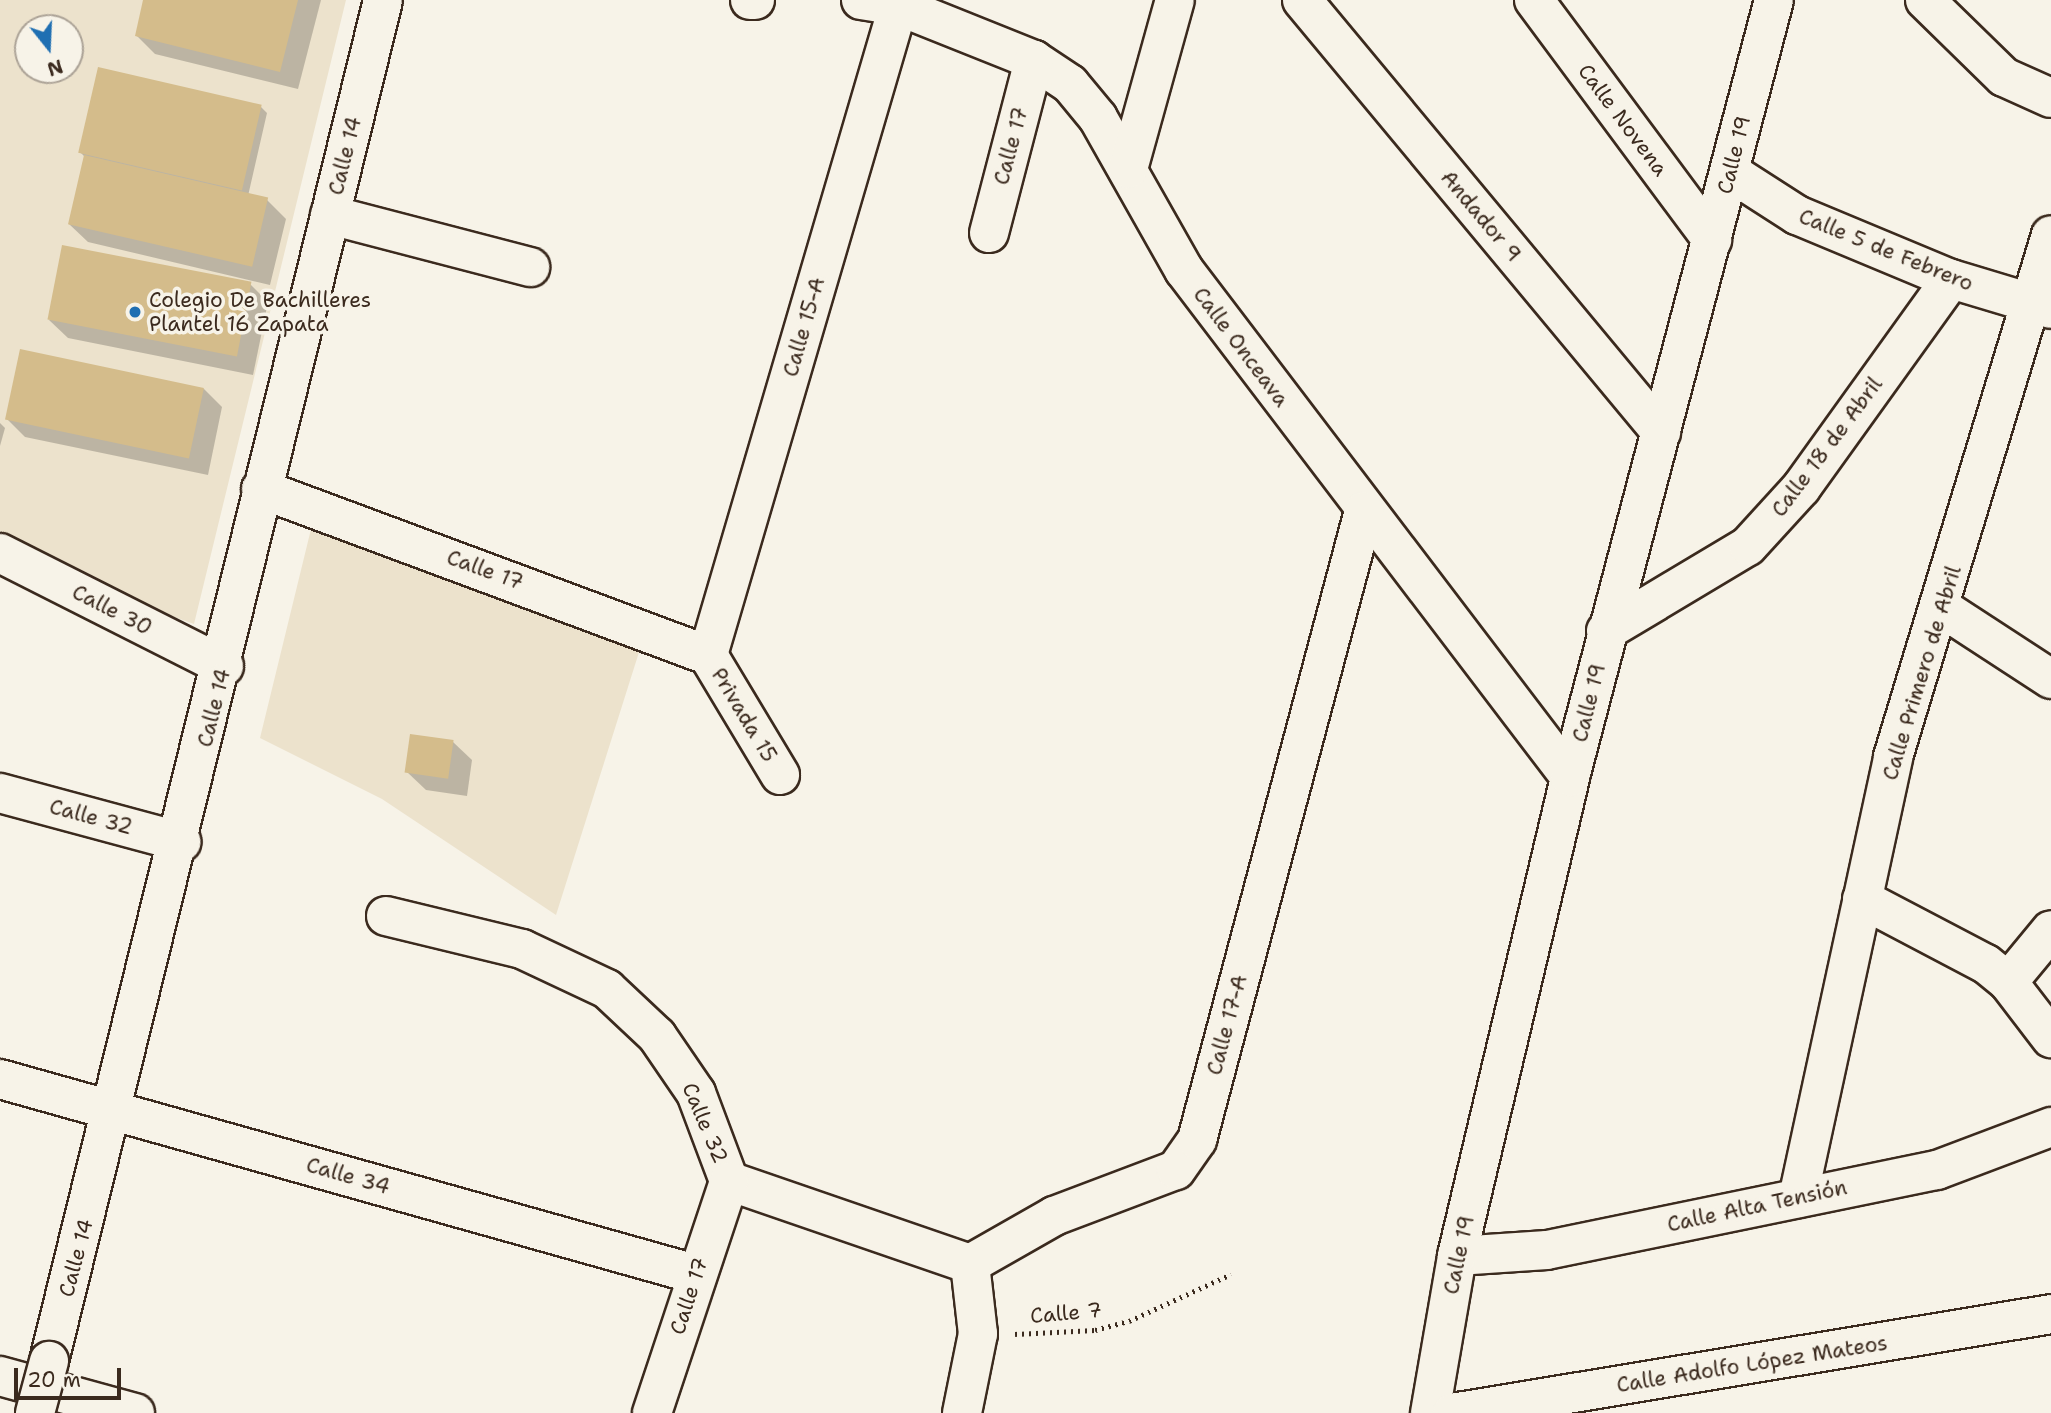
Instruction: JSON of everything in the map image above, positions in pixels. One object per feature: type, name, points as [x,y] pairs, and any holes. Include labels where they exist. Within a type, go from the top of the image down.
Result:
[{"type":"street","name":"Calle 14","points":[[34,1413],[115,1110],[224,666],[261,489],[383,0]]},
{"type":"street","points":[[750,0],[755,0]]},
{"type":"street","name":"Calle Onceava","points":[[862,0],[900,3],[1034,60],[1070,84],[1128,169],[1184,270],[1364,511],[1570,777]]},
{"type":"street","points":[[1128,169],[1175,0]]},
{"type":"street","name":"Andador 9","points":[[1302,0],[1661,432]]},
{"type":"street","name":"Calle Novena","points":[[1534,0],[1712,240]]},
{"type":"street","name":"Calle 19","points":[[1430,1413],[1457,1256],[1570,777],[1606,631],[1774,0]]},
{"type":"street","points":[[1925,0],[2004,77],[2051,98]]},
{"type":"street","name":"Calle 15-A","points":[[708,655],[900,3]]},
{"type":"street","name":"Calle 17","points":[[989,233],[1034,60]]},
{"type":"street","name":"Calle 5 de Febrero","points":[[1730,172],[1797,215],[1951,279],[2041,307]]},
{"type":"street","points":[[330,215],[530,267]]},
{"type":"street","name":"Calle Primero de Abril","points":[[1798,1198],[1893,757],[2041,307],[2051,235]]},
{"type":"street","name":"Calle 18 de Abril","points":[[1606,631],[1748,546],[1801,488],[1951,279]]},
{"type":"street","name":"Calle 17","points":[[261,489],[708,655]]},
{"type":"street","name":"Calle 17-A","points":[[970,1264],[1054,1216],[1176,1170],[1197,1140],[1364,511]]},
{"type":"street","name":"Calle 30","points":[[0,553],[224,666]]},
{"type":"street","points":[[1942,608],[2051,679]]},
{"type":"street","name":"Privada 15","points":[[708,655],[780,775]]},
{"type":"street","name":"Calle 32","points":[[0,793],[181,842]]},
{"type":"street","points":[[1862,899],[2008,982],[2051,1038]]},
{"type":"street","name":"Calle 32","points":[[386,916],[522,949],[607,989],[657,1036],[696,1093],[729,1181],[970,1264]]},
{"type":"street","points":[[2008,982],[2051,930]]},
{"type":"street","name":"Calle 34","points":[[0,1079],[695,1274]]},
{"type":"street","name":"Calle Alta Tensión","points":[[1457,1256],[1547,1250],[1937,1170],[2051,1127]]},
{"type":"street","name":"Calle 17","points":[[652,1413],[695,1274],[729,1181]]},
{"type":"street","points":[[962,1413],[978,1334],[970,1264]]},
{"type":"street","name":"Calle Adolfo López Mateos","points":[[1452,1413],[2051,1314]]},
{"type":"street","points":[[0,1376],[135,1413]]},
{"type":"path","name":"Calle 7","points":[[978,1334],[1094,1330],[1231,1275]]},
{"type":"shaded area","name":"Colegio De Bachilleres Plantel 16 Zapata","points":[[0,0],[346,0],[194,624],[0,555]]},
{"type":"shaded area","points":[[312,525],[640,649],[556,915],[382,799],[260,738]]},
{"type":"building","points":[[143,0],[298,0],[280,72],[135,36]]},
{"type":"building","points":[[98,67],[262,105],[242,191],[78,153]]},
{"type":"building","points":[[84,155],[268,198],[252,267],[68,224]]},
{"type":"building","points":[[62,245],[251,282],[237,356],[47,320]]},
{"type":"building","points":[[20,349],[204,388],[189,459],[5,419]]},
{"type":"building","points":[[410,734],[454,740],[448,779],[405,773]]},
{"type":"place","name":"Colegio De Bachilleres Plantel 16 Zapata","points":[[135,312]]}]
